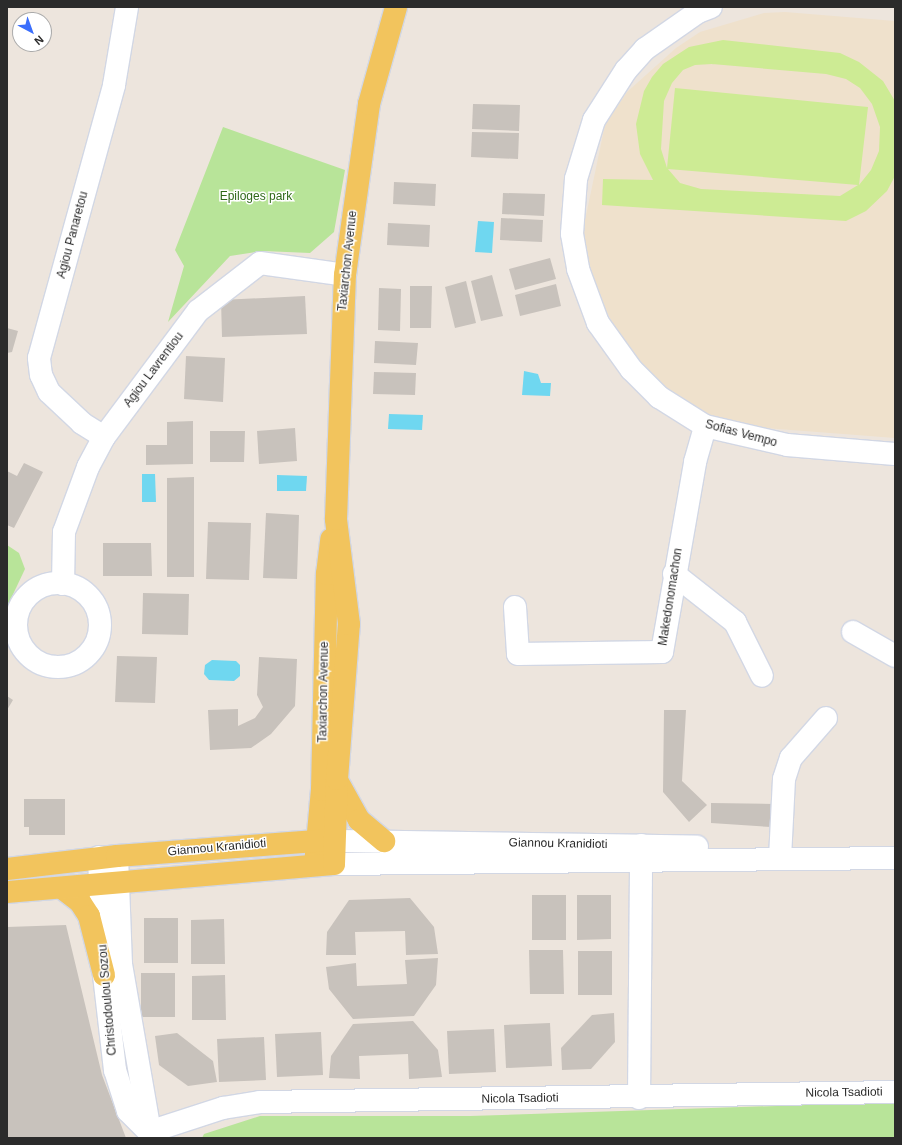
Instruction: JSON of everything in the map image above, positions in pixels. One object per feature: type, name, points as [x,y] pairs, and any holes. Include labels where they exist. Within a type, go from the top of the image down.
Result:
[{"type":"main road","name":"Taxiarchon Avenue","points":[[326,840],[322,790],[327,574],[336,519],[345,275],[369,104],[396,7]]},
{"type":"main road","name":"Taxiarchon Avenue","points":[[324,865],[326,840],[337,779],[349,624],[336,519]]},
{"type":"main road","points":[[337,779],[355,815],[384,841]]},
{"type":"main road","name":"Giannou Kranidioti","points":[[7,869],[108,857],[326,840]]},
{"type":"main road","name":"Giannou Kranidioti","points":[[7,892],[324,865]]},
{"type":"main road","points":[[62,888],[80,902],[89,916],[104,975]]},
{"type":"street","name":"Agiou Panaretou","points":[[104,437],[82,423],[49,392],[41,375],[39,358],[114,84],[127,7]]},
{"type":"street","name":"Sofias Vempo","points":[[702,9],[646,49],[626,70],[594,120],[576,179],[572,234],[578,269],[598,323],[614,348],[659,397],[705,426],[787,445],[895,454]]},
{"type":"street","name":"Agiou Lavrentiou","points":[[63,584],[64,532],[88,467],[104,437],[198,310],[260,263],[345,275]]},
{"type":"street","name":"Makedonomachon","points":[[515,607],[518,654],[662,652],[674,574],[695,462],[705,426]]},
{"type":"street","points":[[674,574],[735,622],[762,676]]},
{"type":"street","points":[[852,632],[895,656]]},
{"type":"street","points":[[780,858],[784,779],[791,758],[826,718]]},
{"type":"street","name":"Giannou Kranidioti","points":[[326,840],[384,841],[641,852],[716,862],[780,858],[895,858]]},
{"type":"street","points":[[638,1098],[641,852]]},
{"type":"street","name":"Giannou Kranidioti","points":[[324,865],[641,852]]},
{"type":"street","name":"Christodoulou Sozou","points":[[108,857],[104,975],[115,1070],[121,1098],[128,1111],[150,1135]]},
{"type":"street","name":"Christodoulou Sozou","points":[[108,884],[136,1065],[149,1118],[150,1135]]},
{"type":"street","name":"Nicola Tsadioti","points":[[150,1135],[223,1108],[260,1102],[638,1098],[895,1092]]},
{"type":"shaded area","points":[[785,12],[895,21],[895,438],[739,426],[712,418],[689,405],[638,365],[623,343],[602,303],[583,251],[584,225],[605,125],[627,92],[676,48],[700,32],[764,13]]},
{"type":"green space","points":[[723,40],[840,53],[859,62],[883,81],[895,101],[895,176],[887,191],[866,211],[846,221],[602,205],[603,179],[653,180],[640,154],[636,124],[644,91],[652,77],[663,64],[689,47]],"holes":[[[712,64],[826,74],[846,79],[860,88],[872,104],[880,127],[879,151],[871,170],[859,185],[868,107],[675,88],[667,168],[661,149],[664,101],[672,83],[683,70],[695,65]],[[668,169],[858,185],[840,196],[701,189],[680,183]]]},
{"type":"green space","name":"Epiloges park","points":[[223,127],[345,170],[334,232],[310,253],[263,251],[230,256],[168,322],[184,266],[175,250]]},
{"type":"green space","points":[[7,545],[19,553],[25,569],[7,607]]},
{"type":"green space","points":[[895,1102],[895,1138],[202,1138],[204,1134],[260,1116],[470,1116]]},
{"type":"water","points":[[478,221],[494,222],[492,253],[475,252]]},
{"type":"water","points":[[524,371],[538,374],[541,383],[551,383],[550,396],[522,395]]},
{"type":"water","points":[[389,414],[423,415],[422,430],[388,429]]},
{"type":"water","points":[[142,474],[155,474],[156,502],[142,502]]},
{"type":"water","points":[[277,475],[307,476],[306,491],[277,491]]},
{"type":"water","points":[[212,660],[236,661],[240,665],[240,676],[234,681],[209,680],[204,674],[205,665]]},
{"type":"building","points":[[473,104],[520,105],[519,131],[472,129]]},
{"type":"building","points":[[472,132],[519,133],[518,159],[471,157]]},
{"type":"building","points":[[394,182],[436,184],[435,206],[393,204]]},
{"type":"building","points":[[503,193],[545,194],[544,216],[502,214]]},
{"type":"building","points":[[501,218],[543,220],[542,242],[500,240]]},
{"type":"building","points":[[388,223],[430,225],[429,247],[387,245]]},
{"type":"building","points":[[550,258],[556,279],[515,290],[509,269]]},
{"type":"building","points":[[492,275],[503,316],[481,321],[471,281]]},
{"type":"building","points":[[466,281],[476,323],[455,328],[445,287]]},
{"type":"building","points":[[556,284],[561,306],[520,316],[515,295]]},
{"type":"building","points":[[410,286],[432,286],[431,328],[410,328]]},
{"type":"building","points":[[379,288],[401,289],[400,331],[378,330]]},
{"type":"building","points":[[305,296],[307,334],[222,337],[221,300]]},
{"type":"building","points":[[7,328],[18,331],[12,352],[7,353]]},
{"type":"building","points":[[375,341],[418,343],[416,365],[374,363]]},
{"type":"building","points":[[186,356],[225,358],[223,402],[184,399]]},
{"type":"building","points":[[374,372],[416,373],[415,395],[373,394]]},
{"type":"building","points":[[193,421],[193,464],[146,465],[146,445],[167,445],[167,422]]},
{"type":"building","points":[[295,428],[297,461],[259,464],[257,431]]},
{"type":"building","points":[[210,431],[245,431],[244,462],[210,462]]},
{"type":"building","points":[[24,463],[43,472],[14,528],[7,525],[7,471],[17,476]]},
{"type":"building","points":[[194,477],[194,577],[167,577],[167,478]]},
{"type":"building","points":[[266,513],[299,515],[297,579],[263,578]]},
{"type":"building","points":[[208,522],[251,523],[249,580],[206,579]]},
{"type":"building","points":[[103,543],[151,543],[152,576],[103,576]]},
{"type":"building","points":[[143,593],[189,594],[188,635],[142,634]]},
{"type":"building","points":[[117,656],[157,657],[155,703],[115,702]]},
{"type":"building","points":[[259,657],[297,659],[295,706],[271,734],[251,748],[210,750],[208,710],[238,709],[238,726],[255,718],[263,707],[257,695]]},
{"type":"building","points":[[7,696],[13,700],[7,710]]},
{"type":"building","points":[[664,710],[686,710],[682,781],[707,805],[689,822],[663,792]]},
{"type":"building","points":[[24,799],[65,799],[65,835],[29,835],[29,827],[24,827]]},
{"type":"building","points":[[711,803],[773,804],[771,827],[711,823]]},
{"type":"building","points":[[532,895],[566,895],[566,940],[532,940]]},
{"type":"building","points":[[577,895],[611,895],[611,939],[577,940]]},
{"type":"building","points":[[410,898],[434,927],[438,954],[406,955],[405,931],[355,932],[356,955],[326,955],[327,932],[349,900]]},
{"type":"building","points":[[144,918],[178,918],[178,963],[144,963]]},
{"type":"building","points":[[224,919],[225,964],[191,964],[191,920]]},
{"type":"building","points":[[66,925],[102,1075],[126,1138],[7,1138],[7,927]]},
{"type":"building","points":[[529,950],[563,950],[564,994],[530,994]]},
{"type":"building","points":[[578,951],[612,951],[612,995],[578,995]]},
{"type":"building","points":[[438,958],[436,985],[414,1016],[353,1019],[329,989],[326,967],[356,963],[357,986],[407,984],[405,960]]},
{"type":"building","points":[[141,973],[175,973],[175,1017],[141,1017]]},
{"type":"building","points":[[225,975],[226,1020],[192,1020],[192,976]]},
{"type":"building","points":[[614,1013],[615,1042],[591,1069],[562,1070],[561,1048],[592,1015]]},
{"type":"building","points":[[413,1021],[438,1050],[442,1077],[409,1079],[408,1054],[359,1056],[360,1079],[329,1078],[331,1056],[353,1024]]},
{"type":"building","points":[[550,1023],[552,1066],[506,1068],[504,1025]]},
{"type":"building","points":[[494,1029],[496,1072],[449,1074],[447,1031]]},
{"type":"building","points":[[321,1032],[323,1075],[277,1077],[275,1034]]},
{"type":"building","points":[[177,1033],[213,1061],[217,1082],[188,1086],[159,1065],[155,1036]]},
{"type":"building","points":[[264,1037],[266,1080],[219,1082],[217,1039]]}]
